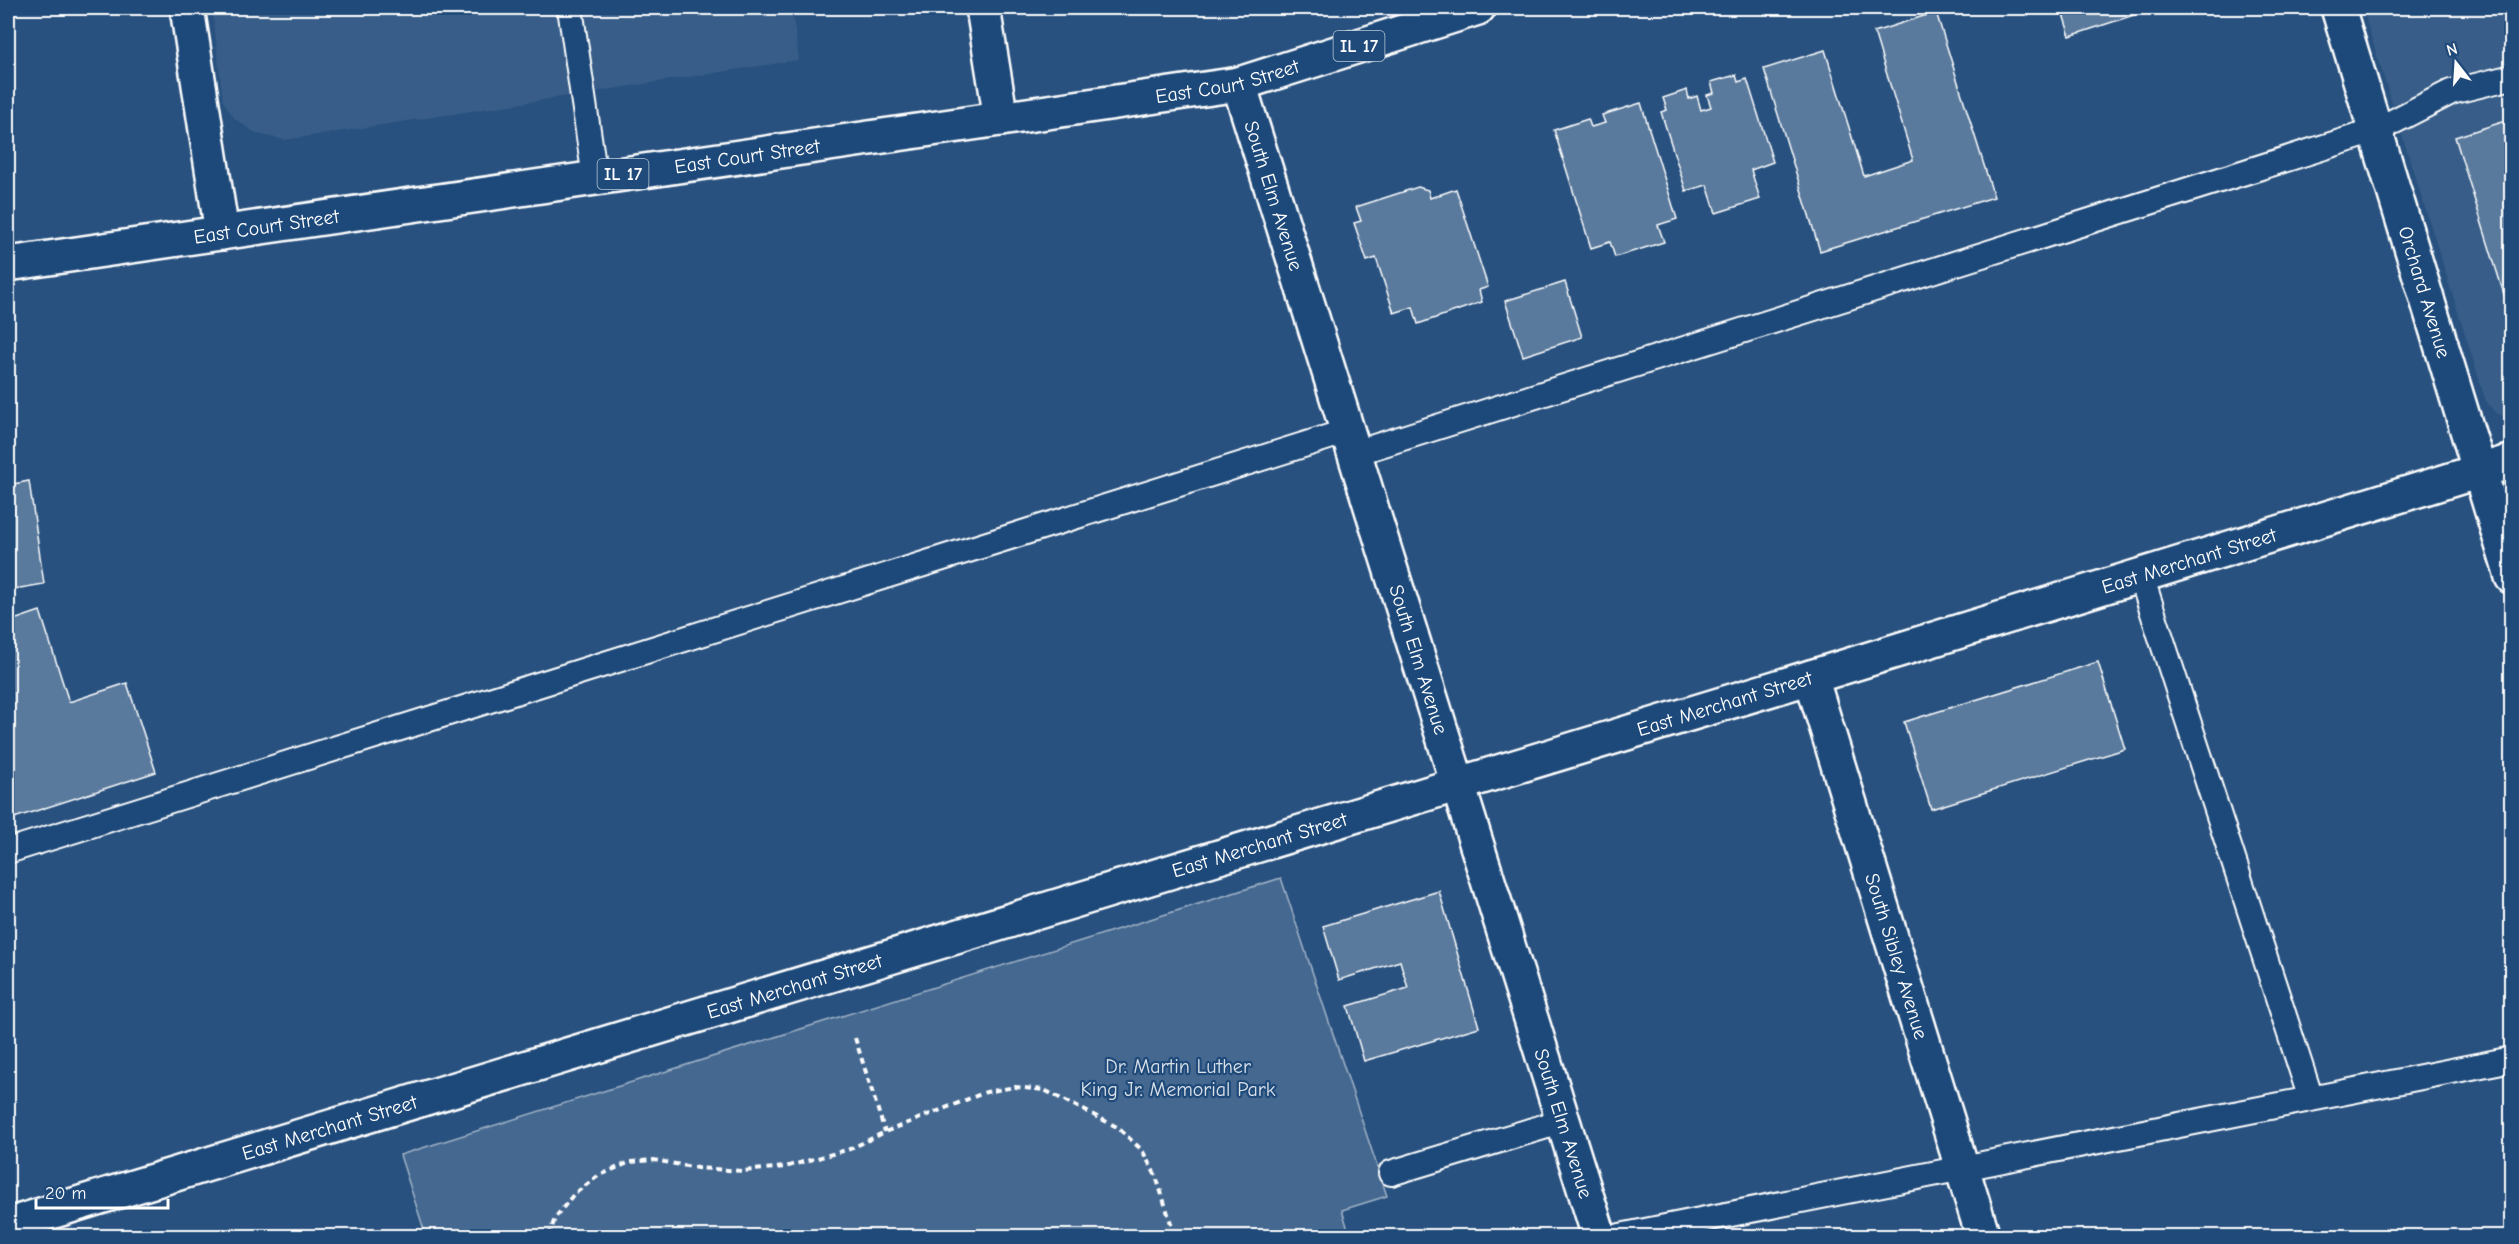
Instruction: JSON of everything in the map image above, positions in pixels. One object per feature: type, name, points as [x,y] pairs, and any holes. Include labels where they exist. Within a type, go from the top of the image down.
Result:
[{"type":"street","points":[[187,8],[222,233]]},
{"type":"street","points":[[983,8],[1001,119]]},
{"type":"street","name":"East Court Street","points":[[8,264],[1239,84],[1478,8]]},
{"type":"street","name":"Orchard Avenue","points":[[2338,8],[2511,577]]},
{"type":"street","name":"South Elm Avenue","points":[[1239,84],[1599,1236]]},
{"type":"street","name":"East Merchant Street","points":[[8,1225],[1811,677],[2511,461]]},
{"type":"street","name":"South Sibley Avenue","points":[[1811,677],[1983,1236]]},
{"type":"lane","points":[[570,8],[595,178]]},
{"type":"lane","points":[[8,851],[2375,131],[2451,92],[2511,77]]},
{"type":"lane","points":[[2141,576],[2311,1099]]},
{"type":"lane","points":[[1620,1236],[2511,1059]]},
{"type":"lane","points":[[1391,1173],[1563,1121]]},
{"type":"path","points":[[855,1038],[885,1132]]},
{"type":"path","points":[[549,1236],[555,1218],[573,1195],[598,1176],[630,1162],[654,1160],[743,1171],[785,1167],[850,1149],[885,1132],[986,1092],[1015,1087],[1044,1090],[1117,1126],[1142,1150],[1156,1176],[1175,1236]]},
{"type":"shaded area","points":[[212,8],[792,8],[799,60],[285,140],[257,134],[235,119],[223,101]]},
{"type":"shaded area","points":[[2362,8],[2511,8],[2511,420],[2495,413],[2486,401]]},
{"type":"green space","name":"Dr. Martin Luther King Jr. Memorial Park","points":[[1281,878],[1387,1196],[1342,1210],[1350,1236],[426,1236],[400,1155]]},
{"type":"building","points":[[2061,8],[2145,8],[2146,11],[2070,36]]},
{"type":"building","points":[[1936,12],[1994,197],[1820,251],[1764,69],[1825,50],[1864,176],[1913,160],[1874,32]]},
{"type":"building","points":[[1736,75],[1738,82],[1747,79],[1773,162],[1751,170],[1760,199],[1716,213],[1707,185],[1686,191],[1661,112],[1667,110],[1663,98],[1687,90],[1689,99],[1697,96],[1701,110],[1711,107],[1707,95],[1714,93],[1711,82]]},
{"type":"building","points":[[1641,103],[1677,219],[1658,225],[1664,242],[1615,257],[1610,242],[1591,248],[1554,130],[1588,119],[1591,127],[1605,123],[1602,115]]},
{"type":"building","points":[[2512,119],[2512,320],[2455,137]]},
{"type":"building","points":[[1418,187],[1428,190],[1430,198],[1456,189],[1488,287],[1479,290],[1482,302],[1418,324],[1413,307],[1394,313],[1376,258],[1367,261],[1354,223],[1361,221],[1356,207]]},
{"type":"building","points":[[1565,282],[1582,337],[1523,356],[1505,301]]},
{"type":"building","points":[[29,481],[44,584],[8,590],[8,485]]},
{"type":"building","points":[[40,611],[69,702],[127,683],[156,772],[8,820],[8,622]]},
{"type":"building","points":[[2098,662],[2125,749],[1931,809],[1904,722]]},
{"type":"building","points":[[1439,891],[1479,1027],[1364,1061],[1348,1006],[1408,988],[1400,961],[1339,980],[1323,926]]}]
